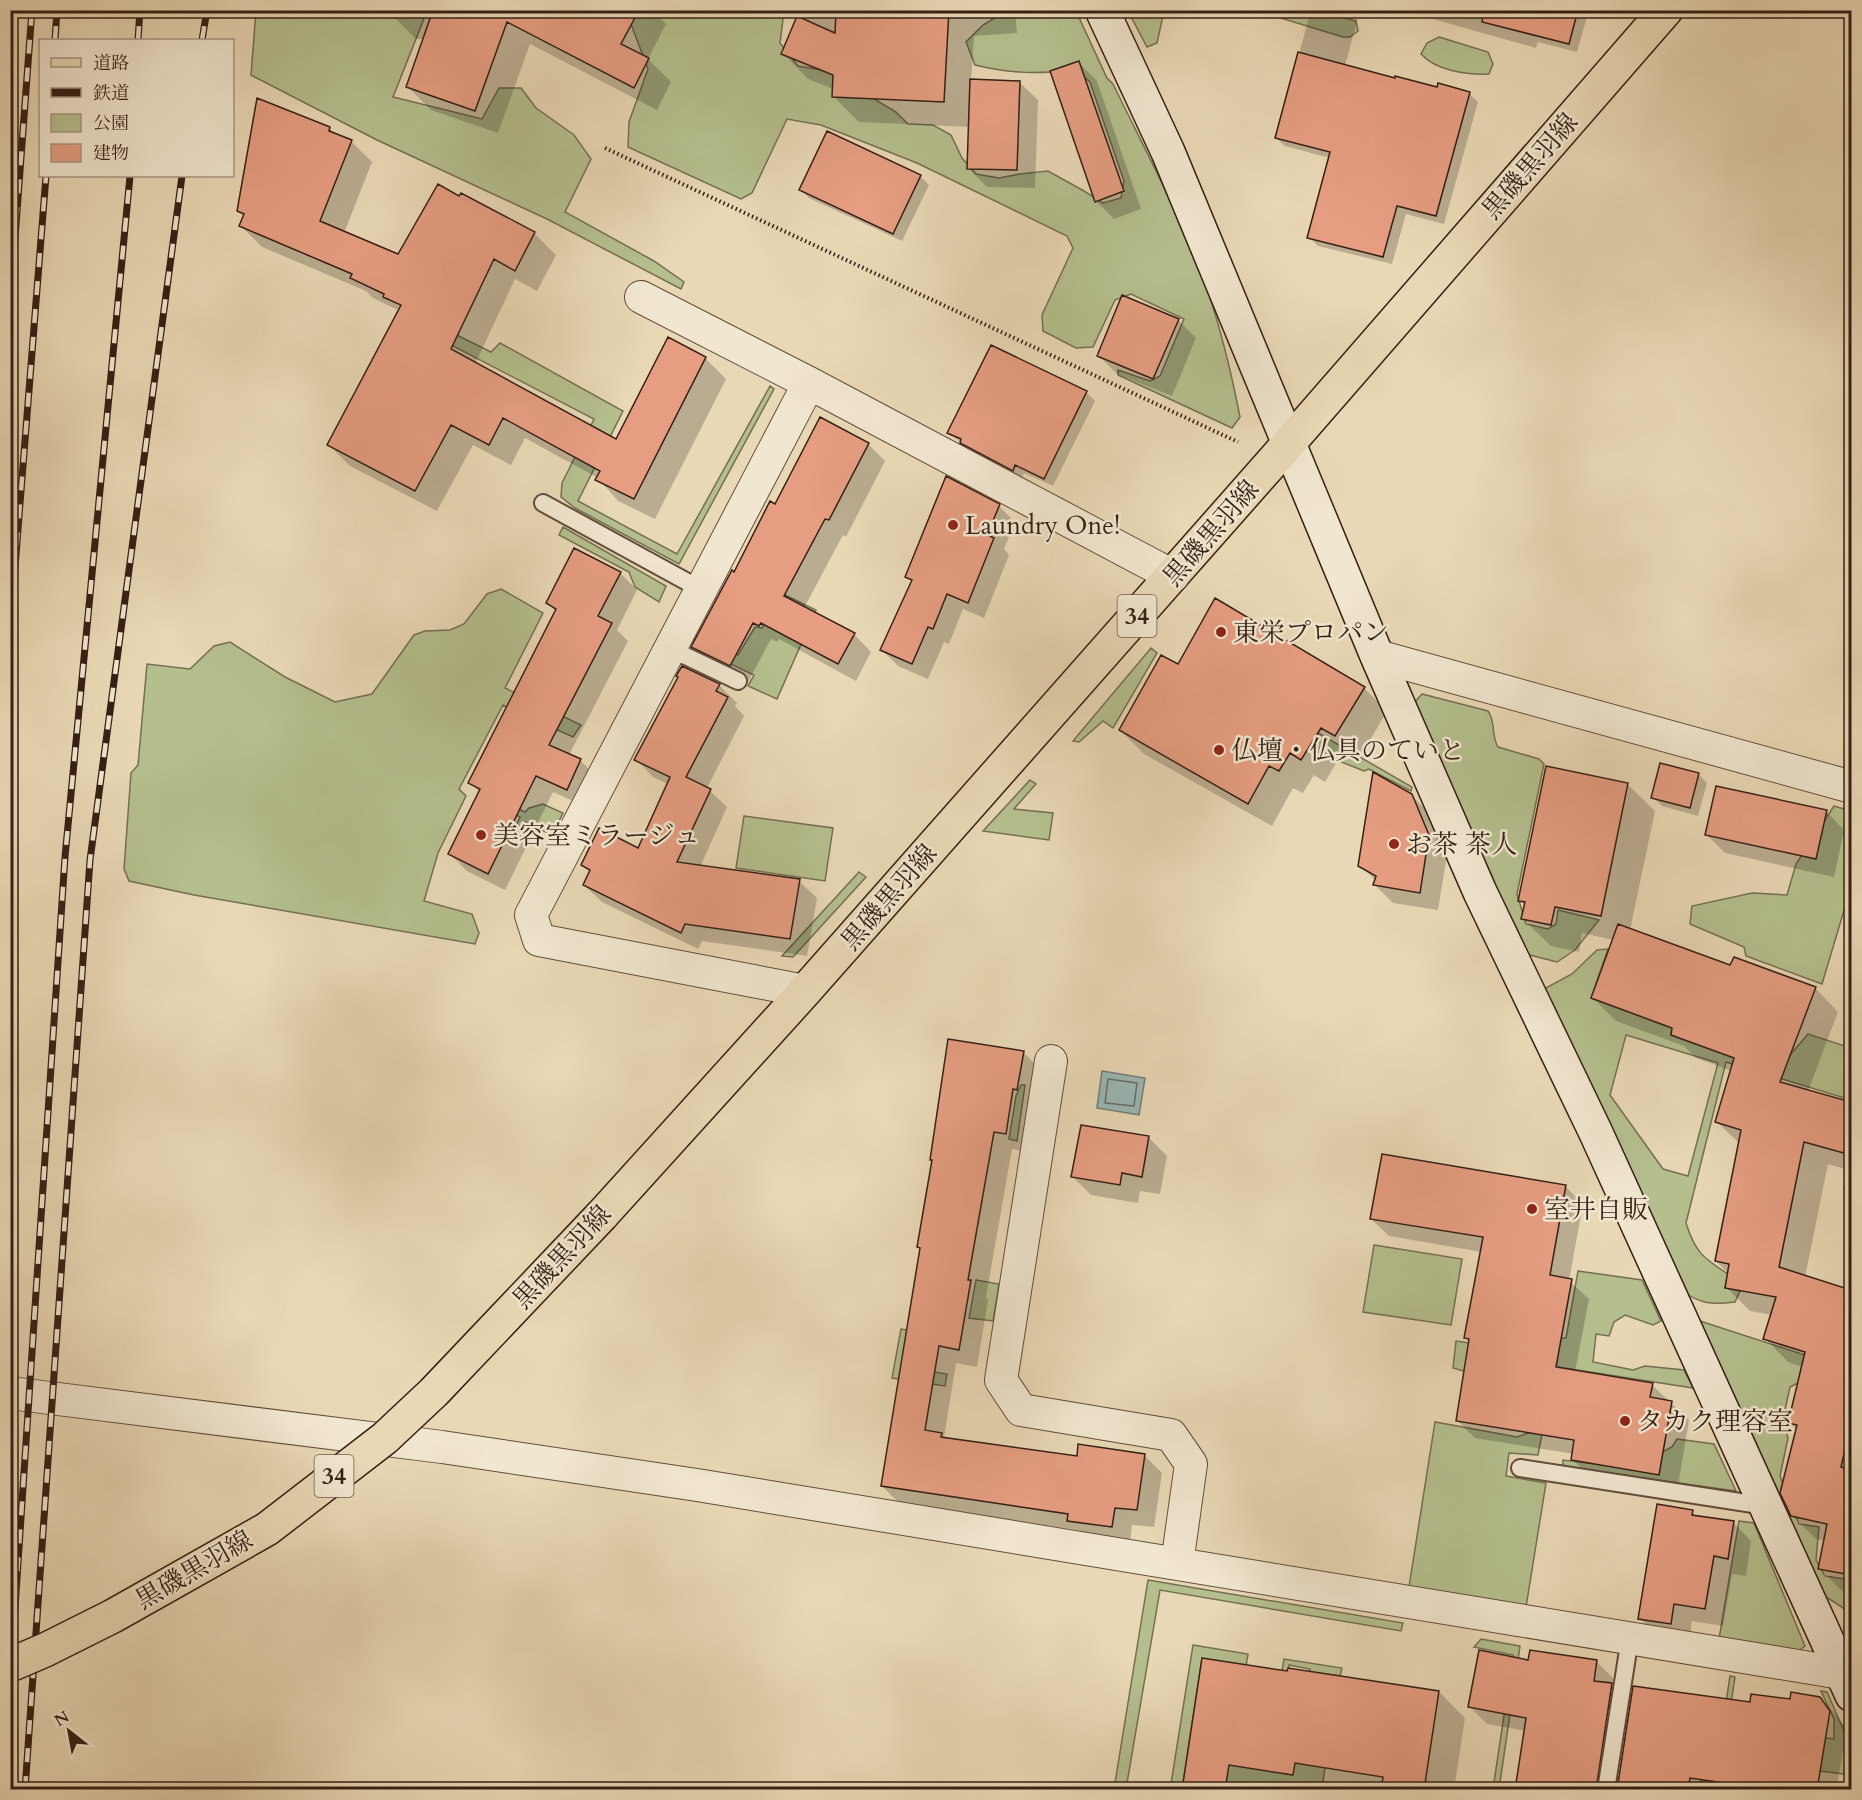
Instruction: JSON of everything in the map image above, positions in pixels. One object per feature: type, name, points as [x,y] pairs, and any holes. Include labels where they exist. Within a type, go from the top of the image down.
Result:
[{"type":"main road","name":"黒磯黒羽線","points":[[10,1665],[113,1616],[267,1529],[385,1438],[434,1392],[602,1215],[805,991],[1173,576],[1666,10]]},
{"type":"street","points":[[1102,10],[1168,152],[1282,451],[1377,656],[1480,892],[1596,1133],[1846,1684]]},
{"type":"street","points":[[641,297],[809,383],[1173,576]]},
{"type":"street","points":[[805,991],[539,940],[531,915],[809,383]]},
{"type":"street","points":[[1377,656],[1851,787]]},
{"type":"street","points":[[1051,1062],[1001,1380],[1021,1410],[1171,1435],[1191,1464],[1177,1564]]},
{"type":"street","points":[[10,1394],[300,1428],[697,1485],[1630,1638],[1846,1684]]},
{"type":"lane","points":[[543,503],[702,590]]},
{"type":"lane","points":[[671,649],[738,681]]},
{"type":"lane","points":[[1520,1468],[1766,1506]]},
{"type":"lane","points":[[1606,1790],[1630,1638]]},
{"type":"path","points":[[605,148],[1282,451]]},
{"type":"green space","points":[[256,11],[427,11],[393,97],[482,119],[499,88],[521,88],[536,108],[574,135],[591,159],[565,212],[654,261],[684,282],[681,289],[547,219],[377,140],[251,75]]},
{"type":"green space","points":[[626,11],[784,11],[780,43],[798,66],[828,71],[896,112],[908,124],[933,125],[951,135],[962,158],[976,174],[999,178],[1048,171],[1103,203],[1121,198],[1124,181],[1090,82],[1075,70],[1025,72],[975,65],[966,42],[983,25],[1001,14],[1001,11],[1076,11],[1107,78],[1113,84],[1184,230],[1210,297],[1229,365],[1240,417],[1232,428],[1118,375],[1118,370],[1150,381],[1160,376],[1184,319],[1131,294],[1115,300],[1093,347],[1076,348],[1043,331],[1042,315],[1073,248],[1067,236],[917,163],[821,125],[787,119],[752,193],[741,199],[628,147],[629,122],[648,69]]},
{"type":"green space","points":[[1128,11],[1164,11],[1157,43],[1147,47]]},
{"type":"green space","points":[[1258,11],[1317,11],[1356,21],[1358,31],[1350,37],[1343,37]]},
{"type":"green space","points":[[1439,37],[1488,52],[1493,64],[1489,74],[1453,71],[1427,60],[1421,54],[1427,43]]},
{"type":"green space","points":[[402,308],[491,352],[500,343],[623,411],[578,501],[677,554],[770,386],[774,389],[679,564],[575,508],[561,497],[562,483],[594,419],[397,317]]},
{"type":"green space","points":[[563,527],[666,586],[659,602],[635,587],[629,572],[559,535]]},
{"type":"green space","points":[[501,589],[543,613],[505,688],[581,725],[573,737],[503,705],[459,789],[466,796],[438,853],[424,901],[472,914],[479,933],[475,944],[194,895],[129,881],[124,869],[131,773],[138,765],[147,664],[190,669],[214,646],[230,642],[285,677],[335,702],[372,694],[414,635],[425,631],[450,630],[464,624],[487,594]]},
{"type":"green space","points":[[781,593],[816,610],[777,699],[748,686],[754,675],[699,649],[691,633],[738,655],[755,627],[762,628]]},
{"type":"green space","points":[[1151,648],[1157,653],[1113,728],[1103,721],[1079,742],[1073,741]]},
{"type":"green space","points":[[1245,691],[1412,787],[1411,791],[1369,769],[1364,771],[1314,751],[1306,739]]},
{"type":"green space","points":[[1422,694],[1488,711],[1498,747],[1539,759],[1544,764],[1517,894],[1526,924],[1548,929],[1556,924],[1558,910],[1599,920],[1575,950],[1557,962],[1526,954],[1413,704]]},
{"type":"green space","points":[[1030,780],[1036,784],[1014,809],[1053,813],[1049,840],[983,831]]},
{"type":"green space","points":[[499,800],[525,812],[529,808],[543,804],[563,813],[552,835],[525,822],[514,839],[509,840],[520,817],[498,805]]},
{"type":"green space","points":[[1834,806],[1851,811],[1851,887],[1822,984],[1746,956],[1744,947],[1690,924],[1692,906],[1752,893],[1787,895],[1796,864]]},
{"type":"green space","points":[[744,816],[833,828],[825,881],[736,868]]},
{"type":"green space","points":[[859,872],[866,877],[793,957],[782,956]]},
{"type":"green space","points":[[1608,949],[1591,998],[1672,1028],[1671,1035],[1707,1048],[1715,1027],[1790,1055],[1808,1034],[1851,1048],[1851,1100],[1726,1062],[1686,1223],[1701,1253],[1728,1274],[1725,1288],[1740,1291],[1735,1302],[1707,1302],[1695,1299],[1682,1291],[1544,989],[1572,974],[1597,950]],"holes":[[[1626,1035],[1718,1063],[1688,1176],[1663,1169],[1610,1095]]]},
{"type":"green space","points":[[1021,1085],[1025,1085],[1017,1141],[1009,1139],[1016,1096]]},
{"type":"green space","points":[[1851,1173],[1851,1224],[1844,1187]]},
{"type":"green space","points":[[1374,1245],[1462,1259],[1451,1325],[1363,1312]]},
{"type":"green space","points":[[1578,1271],[1642,1280],[1661,1321],[1653,1325],[1625,1315],[1614,1322],[1609,1336],[1596,1334],[1593,1362],[1633,1370],[1645,1366],[1684,1370],[1693,1388],[1475,1354],[1471,1373],[1453,1368],[1456,1341],[1510,1349],[1520,1336],[1566,1338]]},
{"type":"green space","points":[[976,1280],[999,1284],[993,1321],[969,1318]]},
{"type":"green space","points":[[1693,1320],[1851,1370],[1851,1394],[1800,1382],[1790,1387],[1783,1419],[1788,1438],[1780,1476],[1799,1524],[1819,1527],[1816,1560],[1825,1576],[1851,1580],[1851,1613],[1820,1593]]},
{"type":"green space","points":[[901,1329],[907,1330],[902,1367],[947,1374],[945,1386],[892,1378]]},
{"type":"green space","points":[[1546,1414],[1538,1455],[1509,1453],[1506,1476],[1546,1483],[1526,1607],[1409,1587],[1435,1422],[1517,1437],[1534,1431]]},
{"type":"green space","points":[[1677,1439],[1714,1444],[1736,1491],[1563,1467],[1563,1460],[1618,1467],[1656,1455],[1672,1447]]},
{"type":"green space","points":[[1739,1521],[1754,1523],[1805,1646],[1796,1653],[1719,1639]]},
{"type":"green space","points":[[1148,1580],[1403,1623],[1401,1631],[1160,1590],[1126,1789],[1114,1789]]},
{"type":"green space","points":[[1481,1639],[1520,1646],[1499,1789],[1493,1789],[1513,1655],[1474,1647]]},
{"type":"green space","points":[[1193,1645],[1248,1654],[1244,1678],[1280,1683],[1284,1659],[1342,1668],[1340,1676],[1318,1673],[1325,1768],[1322,1789],[1225,1789],[1202,1658],[1182,1789],[1170,1790]],"holes":[[[1289,1665],[1310,1669],[1292,1775],[1271,1771]]]},
{"type":"green space","points":[[1730,1676],[1735,1677],[1718,1789],[1700,1790],[1703,1763],[1717,1764]]},
{"type":"green space","points":[[1821,1691],[1827,1692],[1851,1747],[1851,1775],[1804,1769],[1809,1736],[1834,1739],[1834,1719]]},
{"type":"water","points":[[1102,1071],[1145,1078],[1139,1115],[1097,1108]]},
{"type":"building","points":[[433,10],[639,10],[621,44],[649,58],[634,88],[507,22],[475,111],[406,87]]},
{"type":"building","points":[[855,10],[949,10],[944,102],[832,97],[833,75],[781,54],[797,16],[835,33],[836,12],[855,13]]},
{"type":"building","points":[[1484,10],[1578,10],[1569,44],[1482,22]]},
{"type":"building","points":[[1298,52],[1395,78],[1395,76],[1437,87],[1438,83],[1470,92],[1436,216],[1397,206],[1383,257],[1307,238],[1330,152],[1275,138]]},
{"type":"building","points":[[1079,61],[1124,191],[1095,202],[1050,71]]},
{"type":"building","points":[[970,79],[1020,81],[1017,170],[967,169]]},
{"type":"building","points":[[257,98],[330,127],[329,131],[352,140],[320,221],[398,254],[438,184],[459,196],[461,193],[535,232],[515,271],[494,259],[451,349],[616,439],[668,337],[706,357],[634,499],[595,480],[600,471],[503,418],[489,445],[451,425],[415,491],[327,445],[401,305],[350,278],[352,274],[239,226],[244,214],[237,211]]},
{"type":"building","points":[[827,131],[921,175],[893,234],[799,190]]},
{"type":"building","points":[[1122,295],[1179,319],[1153,379],[1097,356]]},
{"type":"building","points":[[991,345],[1087,391],[1044,479],[1015,465],[1013,471],[960,443],[961,439],[947,433]]},
{"type":"building","points":[[820,417],[869,443],[829,520],[825,519],[784,596],[855,633],[838,664],[761,623],[759,626],[753,623],[730,666],[691,647],[732,570],[734,572],[770,501],[775,504]]},
{"type":"building","points":[[946,476],[1000,504],[987,535],[994,538],[968,603],[947,594],[933,629],[928,627],[912,664],[880,650],[912,580],[905,577]]},
{"type":"building","points":[[574,548],[621,572],[598,616],[612,623],[549,745],[581,759],[567,790],[536,776],[488,874],[448,854],[480,789],[468,783],[556,609],[546,603]]},
{"type":"building","points":[[1215,598],[1365,687],[1335,736],[1321,728],[1301,760],[1290,753],[1279,771],[1269,766],[1248,804],[1119,730],[1161,655],[1178,664]]},
{"type":"building","points":[[682,666],[720,684],[716,691],[728,697],[686,777],[711,789],[677,862],[800,879],[790,939],[685,924],[681,933],[583,885],[590,870],[581,865],[599,828],[638,848],[670,777],[634,760]]},
{"type":"building","points":[[1660,763],[1699,773],[1690,808],[1651,798]]},
{"type":"building","points":[[1546,766],[1628,783],[1601,916],[1555,907],[1551,925],[1521,919],[1525,902],[1518,901]]},
{"type":"building","points":[[1373,772],[1412,794],[1429,835],[1420,893],[1373,885],[1376,876],[1358,866]]},
{"type":"building","points":[[1716,786],[1827,810],[1816,859],[1705,835]]},
{"type":"building","points":[[1618,924],[1730,965],[1734,957],[1816,987],[1780,1082],[1851,1102],[1851,1155],[1804,1142],[1779,1267],[1851,1290],[1851,1423],[1841,1467],[1851,1470],[1851,1575],[1818,1569],[1827,1524],[1791,1516],[1780,1493],[1797,1425],[1788,1423],[1805,1352],[1763,1339],[1776,1297],[1725,1288],[1729,1264],[1715,1261],[1741,1130],[1715,1122],[1734,1058],[1671,1035],[1672,1028],[1591,998]]},
{"type":"building","points":[[948,1039],[1024,1051],[1017,1090],[1013,1089],[1006,1134],[994,1132],[968,1280],[971,1280],[959,1350],[939,1346],[925,1430],[942,1433],[941,1437],[1077,1456],[1078,1444],[1145,1454],[1137,1510],[1115,1508],[1112,1527],[1067,1521],[1068,1514],[881,1486],[920,1248],[917,1247],[932,1160],[930,1160]]},
{"type":"building","points":[[1081,1125],[1149,1136],[1142,1177],[1122,1173],[1120,1185],[1071,1177]]},
{"type":"building","points":[[1382,1154],[1566,1185],[1550,1275],[1572,1279],[1556,1367],[1653,1383],[1650,1397],[1672,1401],[1659,1475],[1571,1460],[1574,1440],[1456,1421],[1469,1339],[1464,1338],[1483,1237],[1370,1219]]},
{"type":"building","points":[[1657,1504],[1693,1510],[1692,1515],[1734,1521],[1728,1559],[1714,1556],[1705,1609],[1674,1604],[1671,1624],[1638,1619]]},
{"type":"building","points":[[1479,1650],[1528,1660],[1530,1650],[1597,1660],[1594,1681],[1612,1683],[1596,1790],[1515,1790],[1526,1718],[1468,1707]]},
{"type":"building","points":[[1202,1658],[1287,1671],[1288,1668],[1439,1691],[1424,1790],[1381,1790],[1383,1777],[1295,1763],[1293,1775],[1229,1765],[1225,1790],[1182,1790]]},
{"type":"building","points":[[1633,1686],[1750,1702],[1751,1694],[1790,1699],[1791,1692],[1820,1697],[1830,1711],[1817,1790],[1772,1790],[1690,1778],[1688,1790],[1617,1790]]},
{"type":"railway","points":[[10,305],[32,10]]},
{"type":"railway","points":[[55,39],[57,10]]},
{"type":"railway","points":[[138,39],[140,10]]},
{"type":"railway","points":[[202,39],[207,10]]},
{"type":"railway","points":[[10,630],[46,177]]},
{"type":"railway","points":[[10,1683],[65,857],[130,177]]},
{"type":"railway","points":[[25,1790],[90,860],[182,177]]},
{"type":"place","name":"Laundry One!","points":[[953,525]]},
{"type":"place","name":"東栄プロパン","points":[[1221,632]]},
{"type":"place","name":"仏壇・仏具のていと","points":[[1219,750]]},
{"type":"place","name":"美容室ミラージュ","points":[[481,835]]},
{"type":"place","name":"お茶 茶人","points":[[1394,844]]},
{"type":"place","name":"室井自販","points":[[1532,1209]]},
{"type":"place","name":"タカク理容室","points":[[1625,1421]]}]
